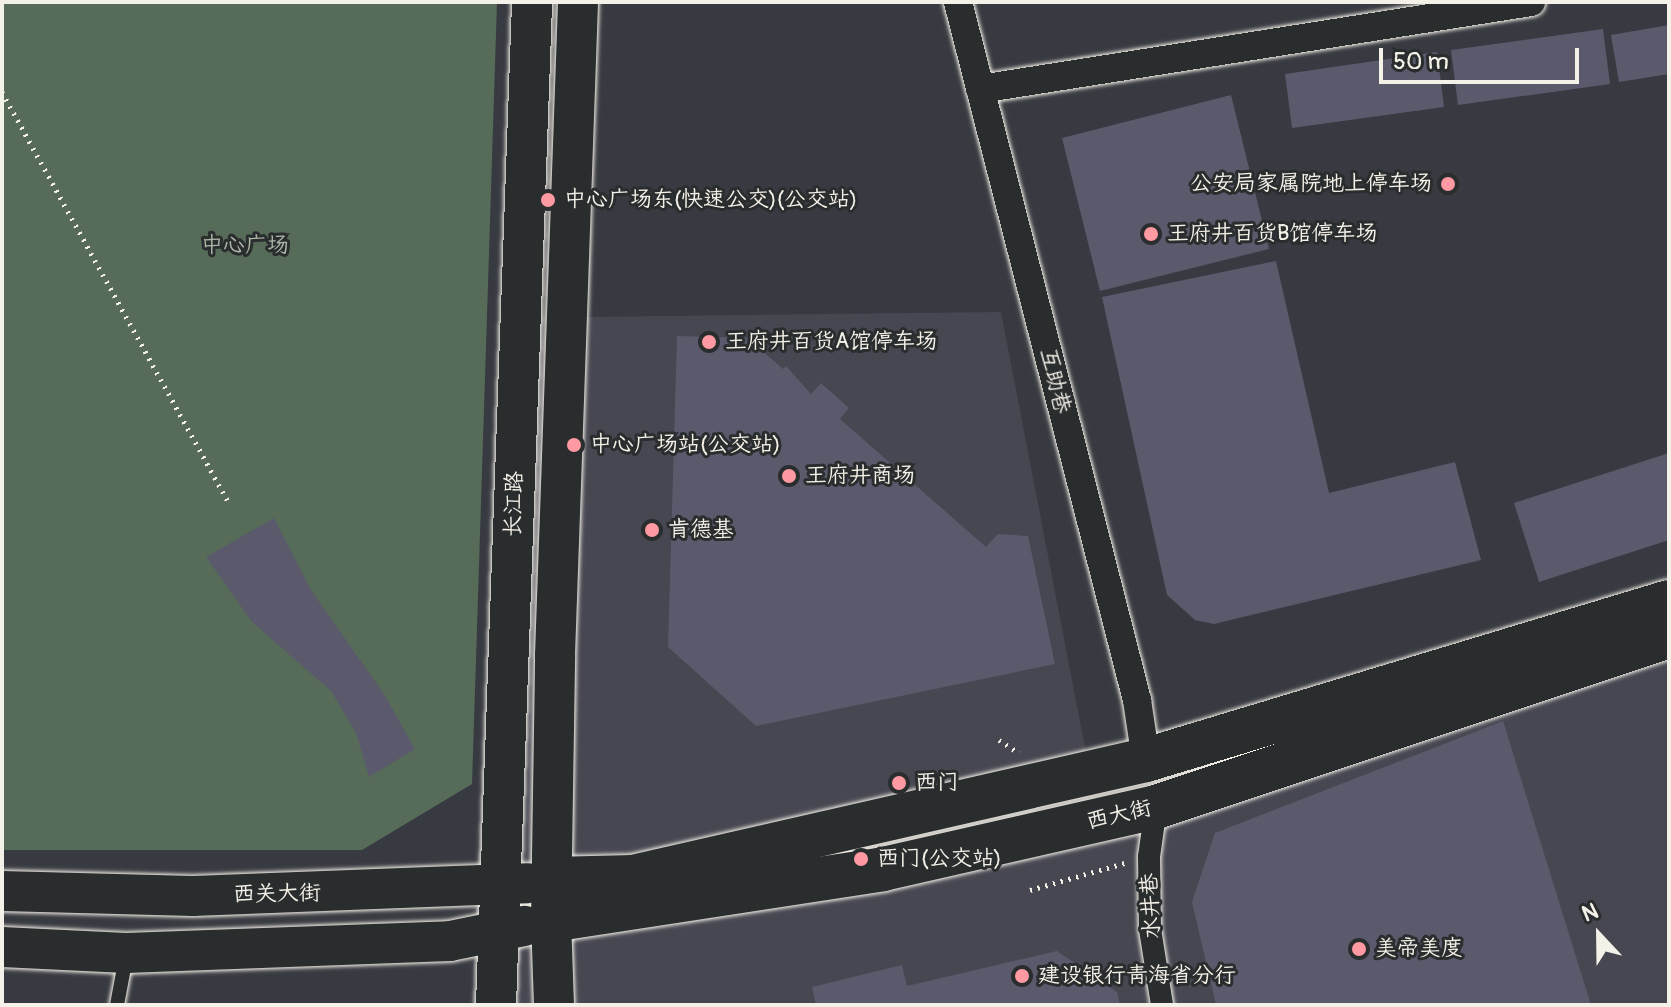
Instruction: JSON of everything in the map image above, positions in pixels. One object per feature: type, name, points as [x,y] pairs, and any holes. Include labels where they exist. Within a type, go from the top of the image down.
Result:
[{"type":"main road","name":"长江路","points":[[496,1005],[532,2]]},
{"type":"main road","points":[[554,1005],[551,900],[578,2]]},
{"type":"main road","points":[[2,947],[126,953],[450,941],[501,931],[551,900],[633,877],[1146,760],[1669,602]]},
{"type":"main road","name":"西大街","points":[[551,900],[883,869],[1156,807],[1669,636]]},
{"type":"main road","name":"西关大街","points":[[2,891],[193,896],[501,888],[551,900]]},
{"type":"street","name":"互助巷","points":[[958,2],[1137,700],[1146,760]]},
{"type":"street","points":[[980,89],[1531,2]]},
{"type":"street","name":"水井巷","points":[[1156,807],[1149,857],[1150,929],[1162,1005]]},
{"type":"lane","points":[[117,1005],[126,953]]},
{"type":"path","points":[[2,92],[228,502]]},
{"type":"path","points":[[1030,890],[1149,857]]},
{"type":"shaded area","points":[[1001,312],[1099,820],[1185,801],[1669,661],[1669,1005],[472,1005],[502,318]]},
{"type":"green space","name":"中心广场","points":[[2,2],[497,2],[472,784],[362,850],[2,850]]},
{"type":"building","points":[[1669,25],[1669,74],[1619,82],[1611,35]]},
{"type":"building","points":[[1603,29],[1610,84],[1458,105],[1451,50]]},
{"type":"building","points":[[1437,52],[1444,107],[1292,128],[1285,74]]},
{"type":"building","points":[[1231,95],[1269,249],[1100,291],[1062,138]]},
{"type":"building","points":[[1276,261],[1329,493],[1455,462],[1481,560],[1214,624],[1195,620],[1167,595],[1102,297]]},
{"type":"building","name":"王府井商场","points":[[677,336],[748,338],[783,369],[786,366],[811,394],[821,383],[849,408],[840,419],[986,547],[998,534],[1028,536],[1055,664],[756,726],[668,647]]},
{"type":"building","points":[[1669,453],[1669,540],[1539,582],[1514,503]]},
{"type":"building","points":[[274,518],[311,590],[384,694],[415,749],[369,777],[356,733],[331,691],[252,622],[206,557]]},
{"type":"building","points":[[1503,721],[1591,1005],[1216,1005],[1192,902],[1215,833]]},
{"type":"building","name":"建设银行青海省分行","points":[[1057,951],[1117,992],[1120,1005],[816,1005],[812,987],[902,965],[907,986]]},
{"type":"place","name":"公安局家属院地上停车场","points":[[1448,184]]},
{"type":"place","name":"中心广场东(快速公交)(公交站)","points":[[548,200]]},
{"type":"place","name":"王府井百货B馆停车场","points":[[1151,234]]},
{"type":"place","name":"王府井百货A馆停车场","points":[[709,342]]},
{"type":"place","name":"中心广场站(公交站)","points":[[574,445]]},
{"type":"place","name":"王府井商场","points":[[789,476]]},
{"type":"place","name":"肯德基","points":[[652,530]]},
{"type":"place","name":"西门","points":[[899,783]]},
{"type":"place","name":"西门(公交站)","points":[[861,859]]},
{"type":"place","name":"美帝美度","points":[[1359,949]]},
{"type":"place","name":"建设银行青海省分行","points":[[1022,976]]}]
